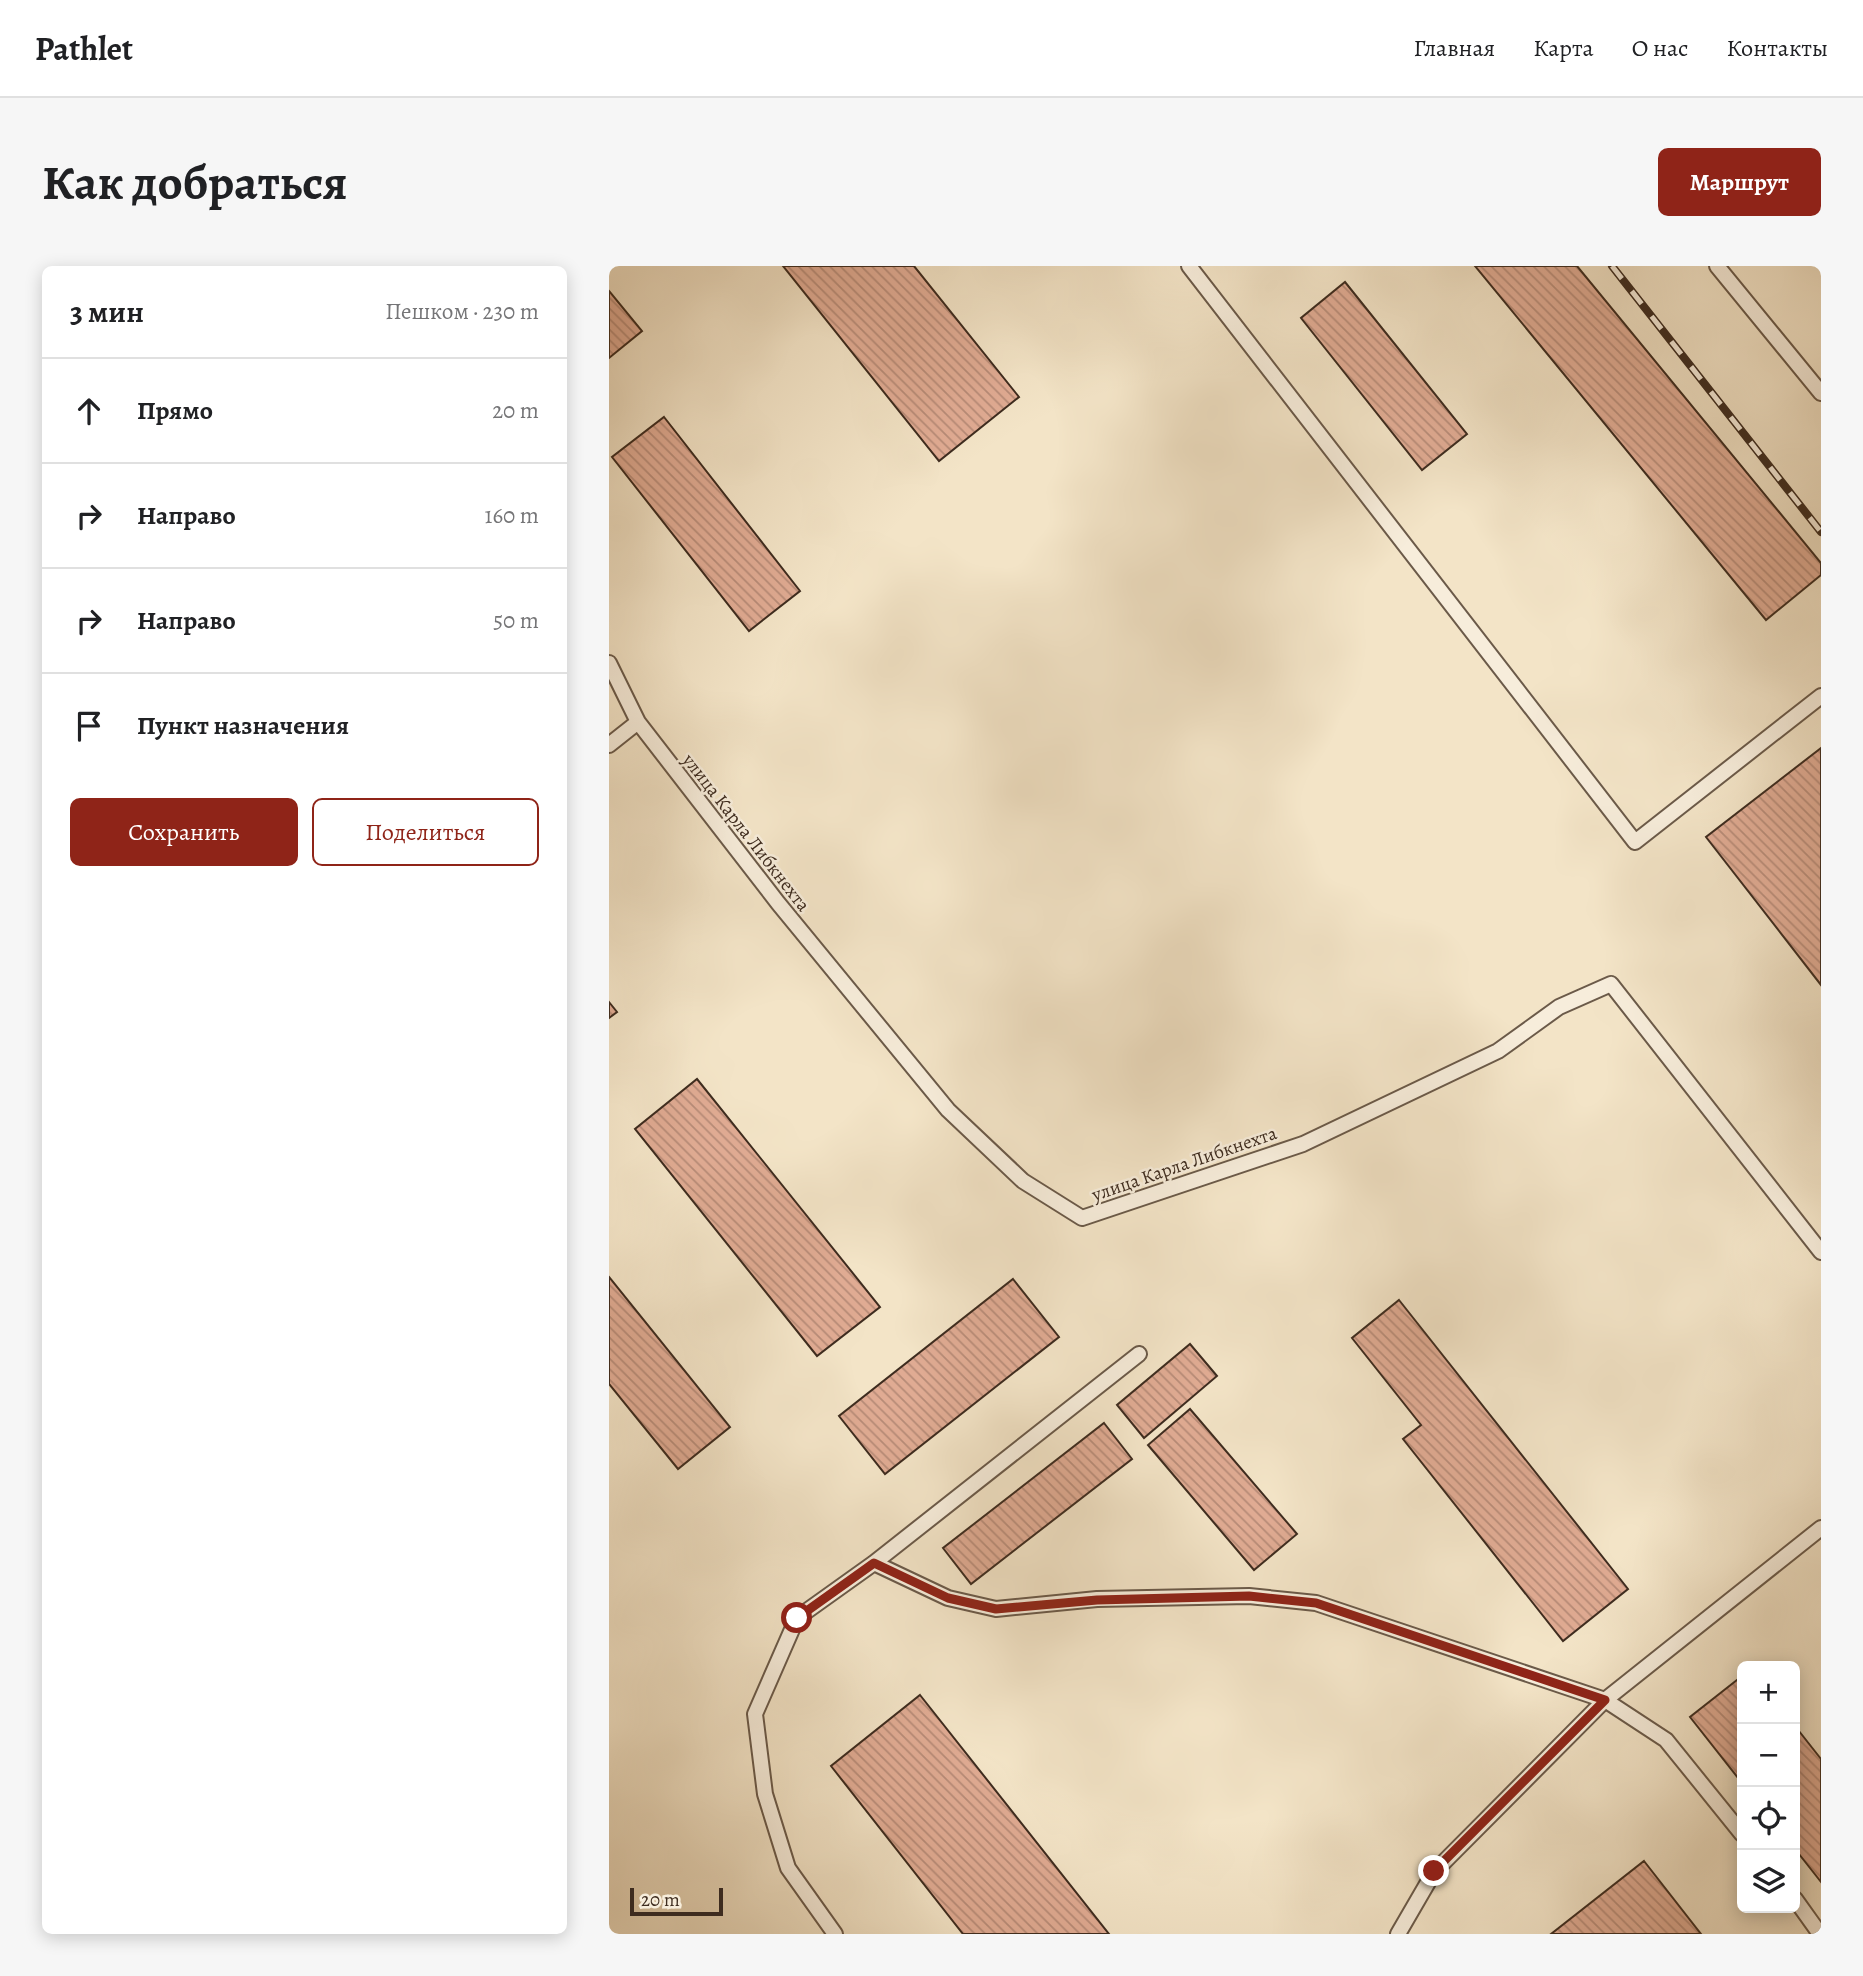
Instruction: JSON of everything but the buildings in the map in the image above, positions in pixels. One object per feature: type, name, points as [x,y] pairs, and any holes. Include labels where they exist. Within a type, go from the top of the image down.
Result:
[{"type":"lane","points":[[1189,266],[1635,842],[1821,696]]},
{"type":"lane","points":[[1717,266],[1821,393]]},
{"type":"lane","name":"улица Карла Либкнехта","points":[[609,663],[638,722],[778,903],[948,1110],[1023,1181],[1081,1218],[1303,1144],[1499,1051],[1559,1007],[1611,984],[1821,1252]]},
{"type":"lane","points":[[609,745],[638,722]]},
{"type":"lane","points":[[835,1934],[788,1868],[765,1794],[755,1714],[797,1618],[874,1563],[1139,1354]]},
{"type":"lane","points":[[1398,1934],[1434,1871],[1605,1700],[1821,1528]]},
{"type":"lane","points":[[874,1563],[948,1598],[996,1609],[1097,1600],[1249,1596],[1316,1603],[1605,1700],[1666,1740],[1737,1828]]},
{"type":"lane","points":[[1800,1906],[1820,1934]]},
{"type":"railway","points":[[1612,266],[1821,532]]},
{"type":"route","points":[[797,1618],[874,1563],[948,1598],[996,1609],[1097,1600],[1249,1596],[1316,1603],[1605,1700],[1434,1871]]}]
